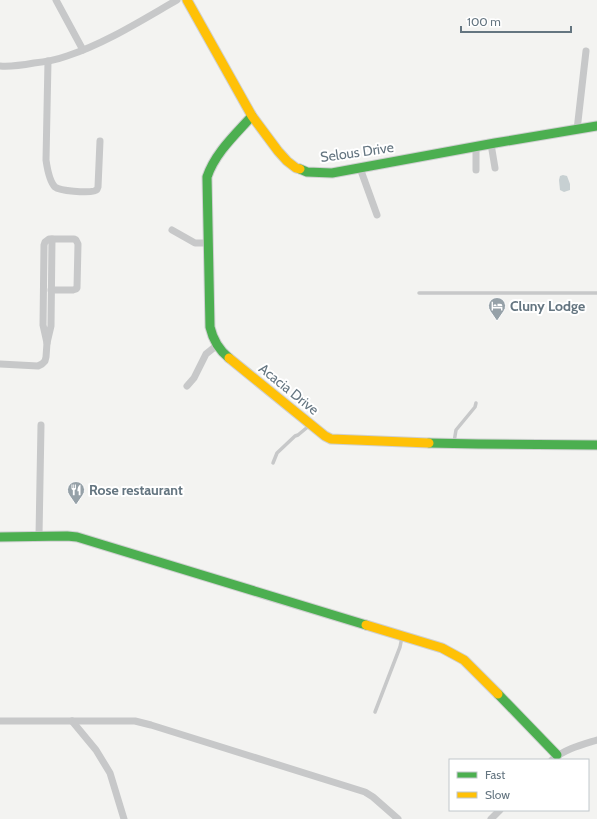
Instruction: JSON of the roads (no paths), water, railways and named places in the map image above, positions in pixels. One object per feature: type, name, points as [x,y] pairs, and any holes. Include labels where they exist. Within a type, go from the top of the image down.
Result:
[{"type":"street","points":[[56,0],[83,50]]},
{"type":"street","points":[[0,66],[24,65],[66,57],[108,39],[177,0]]},
{"type":"street","name":"Selous Drive","points":[[187,0],[252,116],[287,161],[296,168],[307,172],[332,173],[597,126]]},
{"type":"street","points":[[577,130],[586,51]]},
{"type":"street","points":[[48,61],[46,160],[54,186],[63,190],[97,190],[100,141]]},
{"type":"street","points":[[187,386],[194,378],[206,354],[216,346],[210,327],[208,177],[212,164],[218,155],[252,116]]},
{"type":"street","points":[[491,144],[495,168]]},
{"type":"street","points":[[476,147],[476,170]]},
{"type":"street","points":[[360,168],[377,215]]},
{"type":"street","points":[[172,230],[195,243],[208,243]]},
{"type":"street","points":[[0,364],[38,366],[45,361],[51,326],[52,239]]},
{"type":"street","points":[[47,343],[43,325],[44,245],[47,240],[52,239],[74,239],[78,244],[77,288],[76,290],[51,290]]},
{"type":"street","name":"Acacia Drive","points":[[216,346],[325,436],[331,439],[454,443],[597,445]]},
{"type":"street","points":[[39,536],[41,425]]},
{"type":"street","points":[[0,537],[67,536],[86,539],[442,648],[464,660],[555,758],[574,747],[597,740]]},
{"type":"street","points":[[0,721],[135,721],[365,792],[398,819]]},
{"type":"street","points":[[72,721],[96,750],[110,773],[124,819]]},
{"type":"street","points":[[491,819],[499,811]]},
{"type":"lane","points":[[419,293],[597,293]]},
{"type":"lane","points":[[454,443],[456,430],[476,407],[476,403]]},
{"type":"lane","points":[[273,463],[277,453],[295,436],[311,424]]},
{"type":"lane","points":[[376,712],[400,647],[402,636]]},
{"type":"place","name":"Cluny Lodge","points":[[497,321]]},
{"type":"place","name":"Rose restaurant","points":[[76,505]]}]
